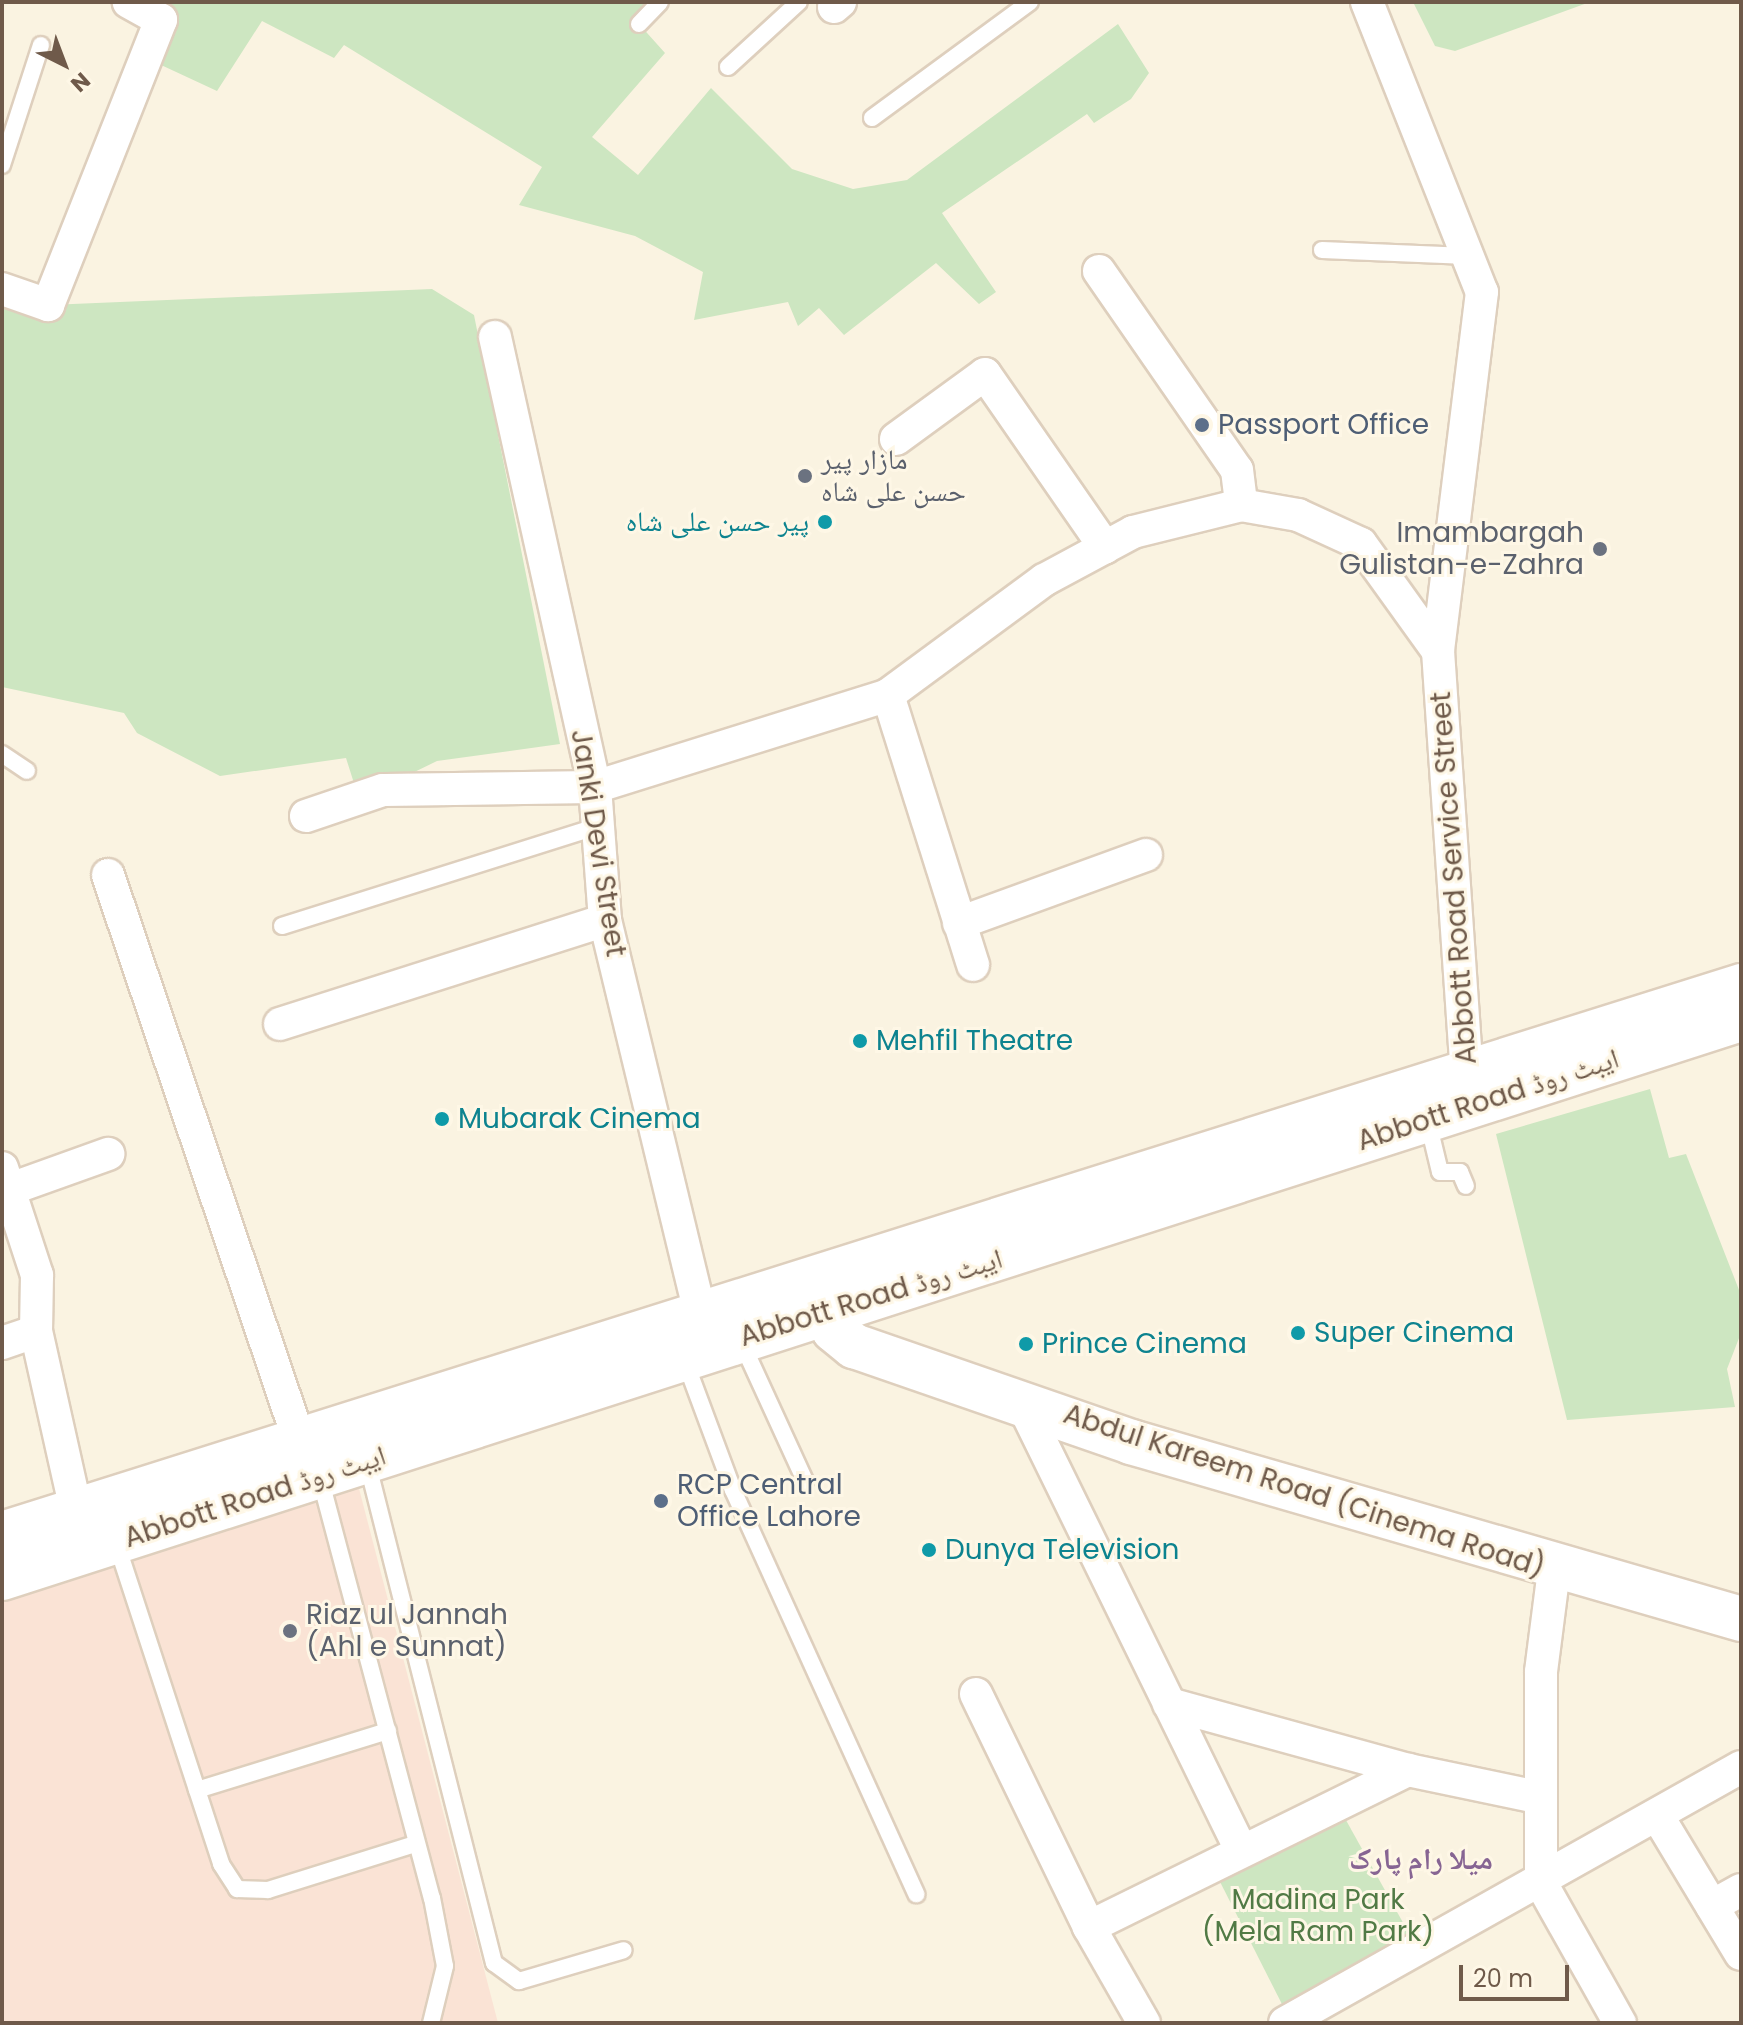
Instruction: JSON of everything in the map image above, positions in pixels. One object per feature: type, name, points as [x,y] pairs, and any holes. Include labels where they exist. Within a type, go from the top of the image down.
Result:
[{"type":"main road","name":"Abbott Road ایبٹ روڈ","points":[[2,1578],[116,1542],[310,1460],[367,1460],[820,1298],[1468,1089],[1741,986]]},
{"type":"main road","name":"Abbott Road ایبٹ روڈ","points":[[820,1298],[1427,1120],[1468,1089],[1741,1019]]},
{"type":"main road","name":"Abdul Kareem Road (Cinema Road)","points":[[820,1298],[854,1346],[1020,1399],[1131,1442],[1554,1570],[1741,1619]]},
{"type":"main road","name":"Abbott Road ایبٹ روڈ","points":[[2,1534],[76,1510],[310,1460],[708,1338]]},
{"type":"street","points":[[2,289],[48,305],[161,20],[129,2]]},
{"type":"street","name":"Abbott Road Service Street","points":[[1367,2],[1482,292],[1438,651],[1468,1089]]},
{"type":"street","points":[[1099,271],[1237,470],[1241,505]]},
{"type":"street","name":"Janki Devi Street","points":[[495,337],[595,787],[593,828],[605,920],[708,1338]]},
{"type":"street","points":[[896,439],[985,374],[1105,547]]},
{"type":"street","name":"Abbott Road Service Street","points":[[306,816],[383,790],[595,787],[888,695],[1044,580],[1105,547],[1133,532],[1241,505],[1298,515],[1361,544],[1438,651]]},
{"type":"street","points":[[888,695],[973,965]]},
{"type":"street","points":[[959,923],[1146,855]]},
{"type":"street","points":[[108,875],[310,1460]]},
{"type":"street","points":[[280,1024],[605,920]]},
{"type":"street","points":[[76,1510],[36,1331],[37,1275],[4,1183],[108,1154]]},
{"type":"street","points":[[2,1343],[36,1331]]},
{"type":"street","points":[[1020,1399],[1241,1850]]},
{"type":"street","points":[[1554,1570],[1537,1797],[1541,1883],[1610,2020]]},
{"type":"street","points":[[976,1694],[1089,1927],[1144,2023]]},
{"type":"street","points":[[1169,1704],[1408,1770],[1537,1797]]},
{"type":"street","points":[[1285,2023],[1541,1883],[1741,1767]]},
{"type":"street","points":[[1089,1927],[1408,1770]]},
{"type":"street","points":[[1657,1815],[1741,1954]]},
{"type":"street","points":[[1712,1906],[1741,1890]]},
{"type":"lane","points":[[639,24],[660,2]]},
{"type":"lane","points":[[728,67],[799,2]]},
{"type":"lane","points":[[872,118],[1018,5]]},
{"type":"lane","points":[[2,165],[41,45]]},
{"type":"lane","points":[[1322,250],[1468,256]]},
{"type":"lane","points":[[2,754],[27,771]]},
{"type":"lane","points":[[282,926],[593,828]]},
{"type":"lane","points":[[1427,1120],[1440,1172],[1460,1172],[1466,1186]]},
{"type":"lane","points":[[708,1338],[805,1481]]},
{"type":"lane","points":[[708,1338],[733,1490],[916,1894]]},
{"type":"lane","points":[[310,1460],[388,1731],[445,1966],[431,2023]]},
{"type":"lane","points":[[367,1460],[494,1963],[519,1981],[624,1950]]},
{"type":"lane","points":[[116,1542],[230,1881],[250,1892],[415,1844]]},
{"type":"lane","points":[[197,1790],[388,1731]]},
{"type":"shaded area","points":[[356,1477],[498,2023],[2,2023],[2,1585]]},
{"type":"green space","points":[[140,2],[660,2],[639,24],[665,53],[592,137],[638,175],[711,88],[792,169],[853,189],[907,180],[1118,24],[1149,73],[1131,99],[1094,123],[1087,114],[942,213],[996,292],[979,304],[936,263],[844,335],[819,308],[798,326],[788,302],[694,320],[703,272],[635,236],[519,205],[542,167],[344,45],[334,58],[262,21],[217,91],[146,58]]},
{"type":"green space","points":[[1413,2],[1590,2],[1455,51],[1435,46]]},
{"type":"green space","points":[[2,288],[49,305],[432,289],[474,315],[560,744],[437,761],[359,799],[346,758],[220,776],[137,733],[124,713],[2,687]]},
{"type":"green space","points":[[1650,1089],[1669,1158],[1686,1154],[1741,1295],[1741,1333],[1727,1369],[1735,1407],[1567,1420],[1496,1134]]},
{"type":"green space","name":"Madina Park (Mela Ram Park)","points":[[1337,1804],[1416,1946],[1290,2020],[1211,1864]]},
{"type":"place","name":"Passport Office","points":[[1202,425]]},
{"type":"place","name":"مازار پیر حسن علی شاہ","points":[[805,476]]},
{"type":"place","name":"پیر حسن علی شاہ","points":[[825,522]]},
{"type":"place","name":"Imambargah Gulistan-e-Zahra","points":[[1600,549]]},
{"type":"place","name":"Mehfil Theatre","points":[[860,1041]]},
{"type":"place","name":"Mubarak Cinema","points":[[442,1119]]},
{"type":"place","name":"Super Cinema","points":[[1298,1333]]},
{"type":"place","name":"Prince Cinema","points":[[1026,1344]]},
{"type":"place","name":"RCP Central Office Lahore","points":[[661,1501]]},
{"type":"place","name":"Dunya Television","points":[[929,1550]]},
{"type":"place","name":"Riaz ul Jannah (Ahl e Sunnat)","points":[[290,1631]]},
{"type":"district","name":"میلا رام پارک","points":[[1421,1859]]}]
